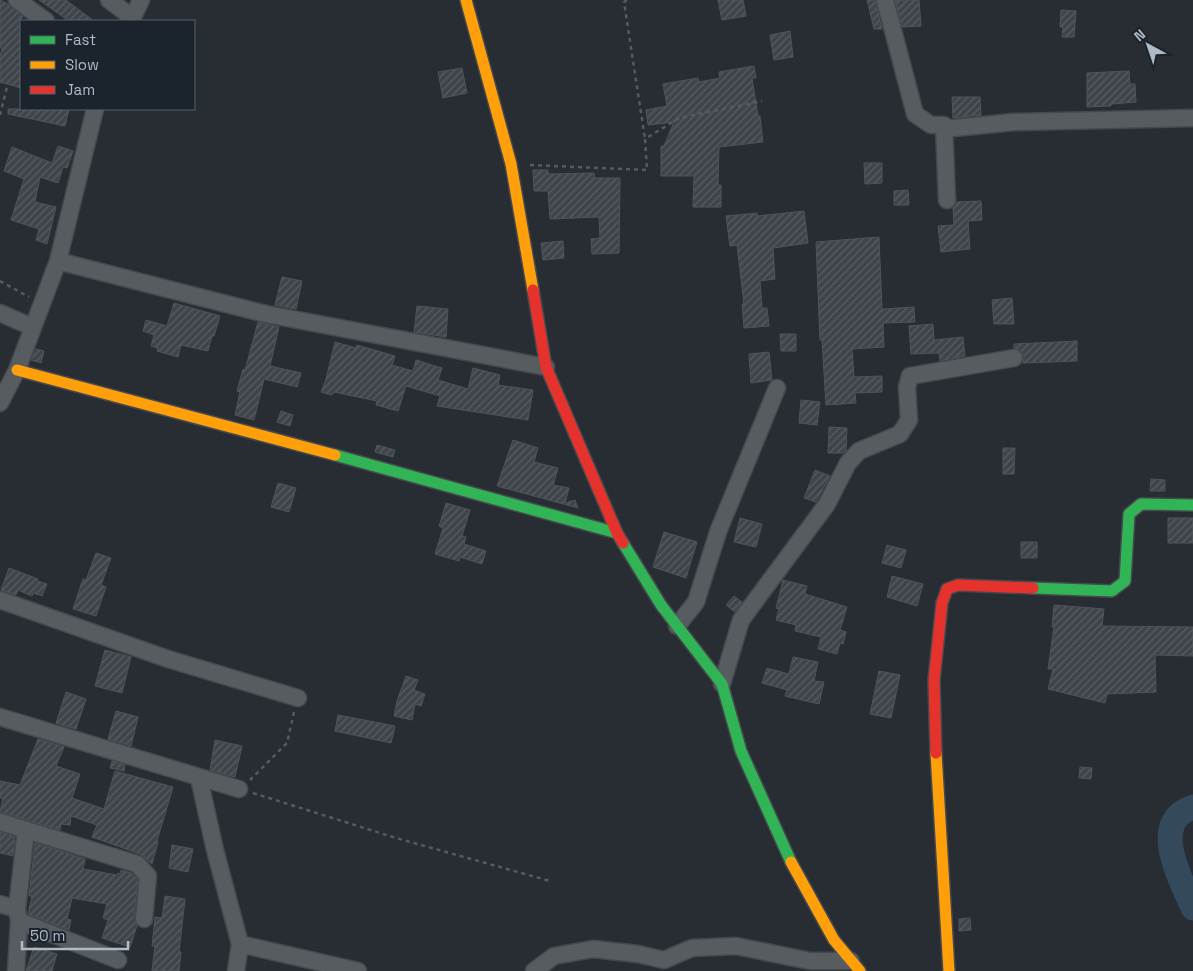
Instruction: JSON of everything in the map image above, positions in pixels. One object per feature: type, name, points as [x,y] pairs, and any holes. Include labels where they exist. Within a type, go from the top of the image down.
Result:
[{"type":"street","points":[[17,0],[45,20]]},
{"type":"street","points":[[109,0],[132,20],[141,0]]},
{"type":"street","points":[[466,0],[511,164],[546,367],[616,533],[661,605],[722,684],[742,751],[794,868],[834,940],[855,966]]},
{"type":"street","points":[[885,0],[914,114],[930,125],[944,125],[947,200]]},
{"type":"street","points":[[0,403],[17,370],[58,261],[95,110]]},
{"type":"street","points":[[944,129],[1014,122],[1193,118]]},
{"type":"street","points":[[58,261],[266,314],[546,367]]},
{"type":"street","points":[[0,314],[32,327]]},
{"type":"street","points":[[722,684],[741,620],[826,504],[848,463],[860,451],[900,434],[909,420],[907,387],[910,376],[1014,358]]},
{"type":"street","points":[[17,370],[472,492],[616,533]]},
{"type":"street","points":[[677,626],[696,602],[718,532],[777,388]]},
{"type":"street","points":[[949,971],[936,774],[934,680],[942,603],[947,589],[958,586],[1112,591],[1125,581],[1129,514],[1141,504],[1193,505]]},
{"type":"street","points":[[0,600],[168,659],[298,698]]},
{"type":"street","points":[[0,717],[239,789]]},
{"type":"street","points":[[199,778],[215,850],[240,944],[236,971]]},
{"type":"street","points":[[0,822],[137,864],[148,876],[144,919]]},
{"type":"street","points":[[16,971],[18,915],[26,830]]},
{"type":"street","points":[[0,904],[18,915],[118,960]]},
{"type":"street","points":[[240,944],[358,971]]},
{"type":"street","points":[[534,971],[554,956],[593,949],[638,954],[664,960],[692,948],[736,946],[810,962],[855,966]]},
{"type":"path","points":[[511,164],[647,170],[645,139],[624,2],[627,0]]},
{"type":"path","points":[[0,115],[7,87]]},
{"type":"path","points":[[645,139],[679,118],[762,101]]},
{"type":"path","points":[[0,281],[41,304]]},
{"type":"path","points":[[298,698],[287,744],[239,789],[396,838],[550,881]]},
{"type":"building","points":[[0,0],[8,4],[23,17],[20,20],[20,88],[0,82],[2,48],[0,47]]},
{"type":"building","points":[[39,0],[66,0],[93,20],[68,20]]},
{"type":"building","points":[[718,0],[743,0],[746,16],[722,20]]},
{"type":"building","points":[[867,0],[875,0],[882,29],[874,29]]},
{"type":"building","points":[[895,0],[919,0],[921,26],[902,27]]},
{"type":"building","points":[[1061,10],[1076,11],[1074,37],[1062,37],[1063,27],[1060,27]]},
{"type":"building","points":[[790,31],[793,57],[774,60],[770,35]]},
{"type":"building","points":[[754,66],[756,78],[752,78],[763,142],[719,147],[718,185],[721,185],[721,207],[693,207],[694,176],[661,176],[661,146],[664,146],[674,122],[648,125],[646,110],[667,106],[663,84],[698,78],[699,82],[720,78],[719,72]]},
{"type":"building","points":[[462,68],[467,93],[443,98],[438,72]]},
{"type":"building","points":[[1129,71],[1130,84],[1135,84],[1136,102],[1087,107],[1087,73]]},
{"type":"building","points":[[952,97],[980,97],[981,115],[953,118]]},
{"type":"building","points":[[8,109],[69,110],[65,126],[8,114]]},
{"type":"building","points":[[58,146],[73,151],[67,168],[63,167],[58,183],[40,177],[35,202],[56,207],[47,244],[36,240],[39,229],[11,220],[24,179],[4,171],[12,147],[52,163]]},
{"type":"building","points":[[864,163],[882,163],[882,183],[865,184]]},
{"type":"building","points":[[533,170],[548,170],[548,174],[594,173],[595,178],[620,178],[619,253],[592,254],[591,239],[600,238],[599,217],[550,219],[548,191],[534,191]]},
{"type":"building","points":[[908,190],[909,205],[894,205],[894,191]]},
{"type":"building","points":[[981,201],[982,220],[968,221],[970,249],[941,252],[938,226],[954,225],[953,208],[957,202]]},
{"type":"building","points":[[804,211],[808,243],[773,248],[775,279],[760,281],[762,308],[767,308],[769,326],[744,328],[742,304],[744,304],[737,245],[730,246],[726,216],[757,213],[757,216]]},
{"type":"building","points":[[879,237],[882,309],[914,307],[915,322],[883,323],[884,347],[852,349],[854,377],[882,376],[882,392],[855,393],[856,403],[826,405],[822,340],[820,340],[816,242]]},
{"type":"building","points":[[563,241],[564,258],[543,260],[541,243]]},
{"type":"building","points":[[282,277],[302,281],[296,309],[275,305]]},
{"type":"building","points":[[1012,298],[1014,324],[994,324],[992,300]]},
{"type":"building","points":[[174,303],[220,316],[208,351],[181,345],[178,357],[157,351],[158,348],[151,346],[154,335],[143,331],[146,320],[167,326]]},
{"type":"building","points":[[417,306],[448,309],[446,337],[414,332]]},
{"type":"building","points":[[258,322],[279,327],[270,366],[301,373],[297,387],[264,379],[254,420],[235,415],[240,392],[237,391],[243,369],[245,370]]},
{"type":"building","points":[[933,324],[934,340],[963,337],[965,356],[940,361],[939,353],[911,354],[909,326]]},
{"type":"building","points":[[780,334],[796,334],[796,351],[781,351]]},
{"type":"building","points":[[1077,341],[1077,361],[1023,363],[1024,357],[1022,352],[1014,348],[1014,344]]},
{"type":"building","points":[[335,342],[356,348],[357,345],[395,356],[392,365],[413,371],[416,360],[442,368],[438,380],[468,389],[473,368],[500,375],[498,385],[533,390],[528,420],[437,406],[440,396],[406,386],[398,411],[376,405],[377,401],[334,392],[332,395],[321,392]]},
{"type":"building","points":[[36,349],[44,351],[41,363],[31,360]]},
{"type":"building","points":[[769,352],[772,380],[751,383],[749,354]]},
{"type":"building","points":[[801,400],[820,402],[817,425],[799,423]]},
{"type":"building","points":[[281,411],[293,415],[290,426],[277,422]]},
{"type":"building","points":[[829,427],[847,428],[846,451],[843,453],[828,453]]},
{"type":"building","points":[[513,440],[538,448],[534,462],[558,468],[553,485],[569,488],[565,503],[575,500],[578,508],[497,486]]},
{"type":"building","points":[[377,445],[395,450],[393,457],[375,452]]},
{"type":"building","points":[[1003,448],[1015,448],[1014,474],[1003,474]]},
{"type":"building","points":[[815,470],[830,476],[816,502],[804,498]]},
{"type":"building","points":[[1151,479],[1165,480],[1165,491],[1150,491]]},
{"type":"building","points":[[278,483],[296,488],[289,512],[271,507]]},
{"type":"building","points":[[446,503],[470,510],[462,536],[466,537],[464,544],[486,551],[482,564],[460,557],[459,561],[435,554],[443,528],[439,526]]},
{"type":"building","points":[[740,518],[762,524],[756,547],[734,542]]},
{"type":"building","points":[[1168,518],[1193,518],[1193,543],[1168,543]]},
{"type":"building","points":[[664,532],[697,542],[686,578],[653,567]]},
{"type":"building","points":[[1021,542],[1037,542],[1037,558],[1021,558]]},
{"type":"building","points":[[887,545],[906,550],[901,568],[882,563]]},
{"type":"building","points":[[96,553],[111,558],[101,585],[106,587],[96,616],[73,609],[83,579],[86,580]]},
{"type":"building","points":[[9,568],[47,584],[42,596],[33,593],[32,596],[18,590],[16,595],[1,590]]},
{"type":"building","points":[[892,576],[923,584],[917,606],[887,597]]},
{"type":"building","points":[[783,580],[807,586],[805,594],[847,607],[840,630],[846,632],[843,644],[840,643],[837,654],[818,649],[821,637],[795,631],[796,625],[776,620],[779,609],[776,608]]},
{"type":"building","points":[[734,596],[742,602],[735,612],[726,605]]},
{"type":"building","points":[[1054,605],[1104,609],[1102,626],[1193,627],[1193,656],[1155,655],[1156,692],[1107,694],[1105,703],[1048,689],[1053,669],[1048,669],[1054,627],[1052,627]]},
{"type":"building","points":[[105,650],[131,657],[122,693],[95,686]]},
{"type":"building","points":[[793,657],[818,662],[814,681],[824,682],[819,704],[785,696],[787,690],[762,683],[767,668],[789,674]]},
{"type":"building","points":[[879,671],[900,675],[891,718],[870,714]]},
{"type":"building","points":[[406,676],[418,680],[414,690],[425,694],[421,706],[415,704],[412,720],[394,716]]},
{"type":"building","points":[[66,692],[86,699],[76,729],[56,723]]},
{"type":"building","points":[[116,711],[138,717],[131,746],[108,739]]},
{"type":"building","points":[[338,715],[395,726],[391,743],[335,731]]},
{"type":"building","points":[[38,739],[64,747],[56,766],[80,774],[72,798],[104,809],[115,771],[173,787],[152,864],[140,854],[92,837],[97,825],[71,816],[70,825],[61,824],[60,830],[0,812],[3,798],[0,798],[0,781],[20,785]]},
{"type":"building","points":[[215,740],[242,746],[235,777],[210,770]]},
{"type":"building","points":[[112,761],[125,765],[124,771],[110,768]]},
{"type":"building","points":[[1080,767],[1092,768],[1091,779],[1079,778]]},
{"type":"building","points":[[0,832],[15,837],[13,856],[0,853]]},
{"type":"building","points":[[35,843],[85,859],[83,869],[117,875],[118,873],[120,874],[121,870],[131,873],[138,879],[134,918],[137,926],[130,947],[102,938],[108,920],[103,918],[107,904],[72,898],[67,919],[71,920],[69,930],[28,914],[32,896],[29,896]]},
{"type":"building","points":[[172,845],[193,849],[188,872],[169,868]]},
{"type":"building","points":[[165,896],[185,899],[179,952],[181,952],[179,971],[152,971],[155,946],[152,946],[155,917],[162,918]]},
{"type":"building","points":[[970,918],[971,930],[959,931],[959,919]]},
{"type":"building","points":[[34,947],[57,954],[52,971],[26,971]]},
{"type":"waterway","points":[[1193,807],[1180,814],[1172,825],[1170,838],[1176,867],[1193,908]]},
{"type":"traffic: fast","points":[[335,455],[617,533]]},
{"type":"traffic: fast","points":[[1033,588],[1112,591],[1125,581],[1129,514],[1141,504],[1193,505]]},
{"type":"traffic: fast","points":[[623,543],[661,605],[722,684],[741,751],[791,862]]},
{"type":"traffic: slow","points":[[466,0],[511,164],[533,290]]},
{"type":"traffic: slow","points":[[17,370],[335,455]]},
{"type":"traffic: slow","points":[[936,753],[949,971]]},
{"type":"traffic: slow","points":[[791,862],[834,940],[860,971]]},
{"type":"traffic: jam","points":[[533,290],[546,367],[623,543]]},
{"type":"traffic: jam","points":[[936,753],[934,680],[942,603],[947,589],[958,585],[1033,588]]}]
